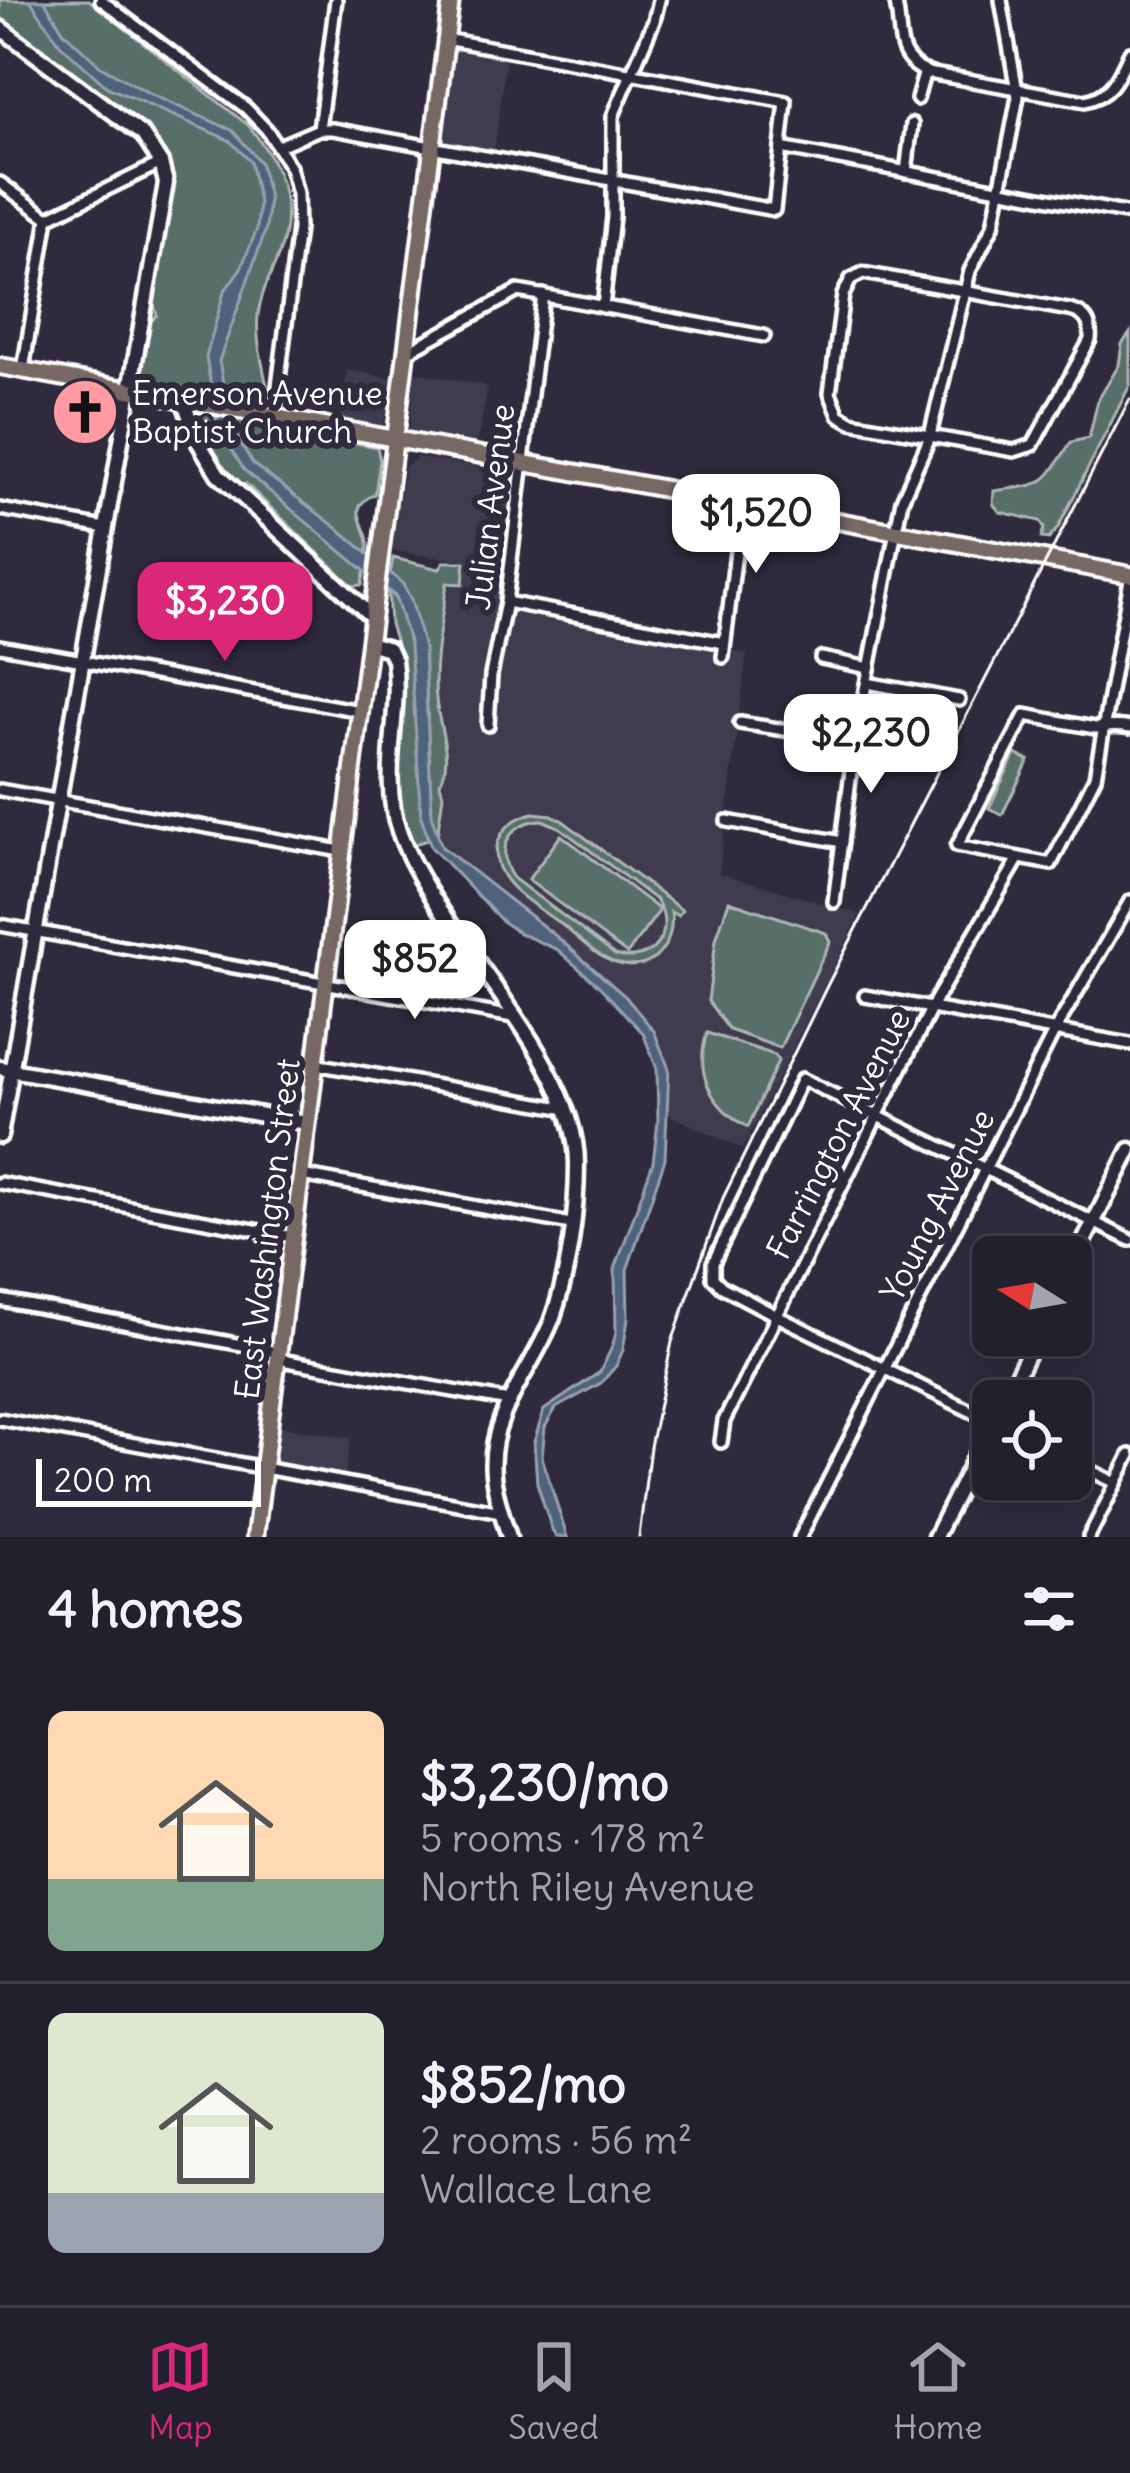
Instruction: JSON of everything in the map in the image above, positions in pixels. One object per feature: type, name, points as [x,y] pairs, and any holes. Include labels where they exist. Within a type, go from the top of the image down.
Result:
[{"type":"main road","name":"East Washington Street","points":[[255,1537],[451,0]]},
{"type":"main road","points":[[0,366],[1130,578]]},
{"type":"street","points":[[101,0],[246,108],[279,146],[295,185],[298,220],[274,418]]},
{"type":"street","points":[[319,129],[336,0]]},
{"type":"street","points":[[603,307],[613,217],[613,116],[654,21],[658,0]]},
{"type":"street","points":[[896,0],[900,47],[910,62],[925,71],[1088,100],[1124,81],[1130,52]]},
{"type":"street","points":[[834,902],[855,741],[902,500],[929,436],[964,290],[993,226],[1000,190],[1017,90],[1001,0]]},
{"type":"street","points":[[0,28],[143,135],[161,163],[165,195],[6,1069],[0,1136]]},
{"type":"street","points":[[279,146],[319,129],[774,210],[786,102],[446,39]]},
{"type":"street","points":[[917,99],[925,71]]},
{"type":"street","points":[[906,172],[912,124]]},
{"type":"street","points":[[781,148],[1130,214]]},
{"type":"street","points":[[48,218],[161,163]]},
{"type":"street","points":[[0,183],[48,218]]},
{"type":"street","points":[[22,370],[48,218]]},
{"type":"street","points":[[866,272],[1076,311],[1089,322],[1090,336],[1033,446],[1014,451],[929,436],[854,423],[836,412],[830,393],[844,291],[851,279],[866,272]]},
{"type":"street","points":[[405,353],[518,291],[764,336]]},
{"type":"street","name":"Julian Avenue","points":[[488,725],[543,295]]},
{"type":"street","points":[[182,400],[218,474],[373,617]]},
{"type":"street","points":[[723,657],[742,503]]},
{"type":"street","points":[[0,509],[105,528]]},
{"type":"street","points":[[1130,578],[1104,726],[1095,778],[1051,864],[957,846],[1025,715],[1104,726],[1130,728]]},
{"type":"street","points":[[506,602],[724,643]]},
{"type":"street","points":[[369,643],[388,649],[394,660],[389,776],[400,836],[567,1109],[577,1160],[571,1223],[553,1316],[509,1401],[493,1448],[494,1483],[508,1537]]},
{"type":"street","points":[[0,646],[360,710]]},
{"type":"street","points":[[820,658],[869,668]]},
{"type":"street","points":[[867,683],[959,700]]},
{"type":"street","points":[[740,723],[855,741]]},
{"type":"street","points":[[0,790],[341,850]]},
{"type":"street","points":[[727,820],[842,842]]},
{"type":"street","name":"Farrington Avenue","points":[[722,1442],[724,1421],[932,1007],[1018,858]]},
{"type":"street","name":"Young Avenue","points":[[800,1537],[1055,1030],[1130,901]]},
{"type":"street","points":[[0,925],[512,1017]]},
{"type":"street","points":[[866,996],[1130,1044]]},
{"type":"street","points":[[315,1064],[567,1109]]},
{"type":"street","points":[[6,1069],[307,1124]]},
{"type":"street","points":[[972,1412],[777,1316],[713,1278],[713,1263],[802,1078],[1130,1240]]},
{"type":"street","points":[[1087,1236],[1130,1150]]},
{"type":"street","points":[[301,1174],[571,1223]]},
{"type":"street","points":[[0,1183],[293,1237]]},
{"type":"street","points":[[0,1300],[509,1401]]},
{"type":"street","points":[[0,1419],[501,1512]]},
{"type":"street","points":[[1088,1537],[1130,1455]]},
{"type":"street","points":[[935,1537],[972,1464]]},
{"type":"street","points":[[1092,1471],[1116,1483]]},
{"type":"shaded area","points":[[456,49],[506,58],[494,155],[443,146]]},
{"type":"shaded area","points":[[348,370],[391,378],[383,430],[338,423]]},
{"type":"shaded area","points":[[415,372],[488,386],[477,446],[409,434]]},
{"type":"shaded area","points":[[417,457],[480,467],[480,472],[516,479],[501,611],[747,653],[719,873],[860,914],[743,1149],[667,1114],[669,1069],[654,1030],[625,996],[557,937],[456,861],[437,837],[442,820],[444,742],[436,700],[438,653],[447,582],[463,584],[466,561],[392,551],[404,468]]},
{"type":"shaded area","points":[[279,1426],[351,1438],[344,1479],[274,1467]]},
{"type":"green space","points":[[0,0],[89,0],[248,125],[267,152],[281,181],[287,212],[282,245],[258,315],[269,398],[265,404],[139,383],[149,323],[157,315],[154,305],[173,180],[149,132],[0,20]]},
{"type":"green space","points":[[1130,333],[1130,385],[1058,528],[1049,539],[1041,538],[1040,521],[1000,512],[993,504],[994,491],[1041,481],[1071,442],[1089,438],[1098,400],[1119,365],[1122,344]]},
{"type":"green space","points":[[193,410],[301,432],[304,438],[309,434],[377,447],[375,494],[359,511],[368,544],[362,585],[353,586],[246,484],[238,490],[230,482],[202,443]]},
{"type":"green space","points":[[393,558],[439,569],[444,562],[465,562],[463,584],[447,583],[436,655],[436,699],[446,763],[437,837],[432,818],[424,648],[390,574]]},
{"type":"green space","points":[[388,590],[400,608],[414,669],[428,840],[414,844],[397,799],[402,661],[390,624]]},
{"type":"green space","points":[[1015,754],[1029,760],[1002,815],[989,808]]},
{"type":"green space","points":[[533,813],[563,821],[682,910],[678,916],[671,912],[670,933],[654,959],[635,966],[607,959],[506,880],[496,856],[498,842],[507,826]],"holes":[[[542,820],[559,827],[656,900],[664,924],[658,944],[650,951],[640,956],[615,955],[513,878],[505,858],[513,832]]]},
{"type":"green space","points":[[561,835],[660,910],[627,954],[528,880]]},
{"type":"green space","points":[[729,901],[826,933],[830,942],[780,1048],[729,1030],[708,1001],[716,939]]},
{"type":"green space","points":[[707,1033],[775,1055],[778,1061],[748,1127],[724,1110],[709,1088],[703,1062]]},
{"type":"water","points":[[30,0],[44,0],[64,32],[99,65],[154,96],[232,130],[260,162],[269,198],[266,229],[219,361],[231,427],[253,464],[345,534],[402,583],[411,599],[424,648],[432,818],[442,847],[625,996],[654,1031],[669,1069],[665,1159],[627,1270],[623,1350],[601,1383],[556,1408],[545,1427],[542,1457],[567,1537],[556,1537],[552,1530],[537,1483],[534,1442],[544,1410],[600,1372],[612,1347],[615,1269],[653,1162],[657,1069],[643,1033],[599,986],[558,950],[502,921],[431,847],[421,816],[410,645],[395,596],[244,470],[218,427],[206,357],[224,292],[241,268],[257,229],[259,203],[250,161],[229,140],[107,87],[60,44]]},
{"type":"railway","points":[[639,1537],[650,1447],[672,1342],[723,1198],[1130,399]]},
{"type":"place","name":"Emerson Avenue Baptist Church","points":[[85,412]]}]
